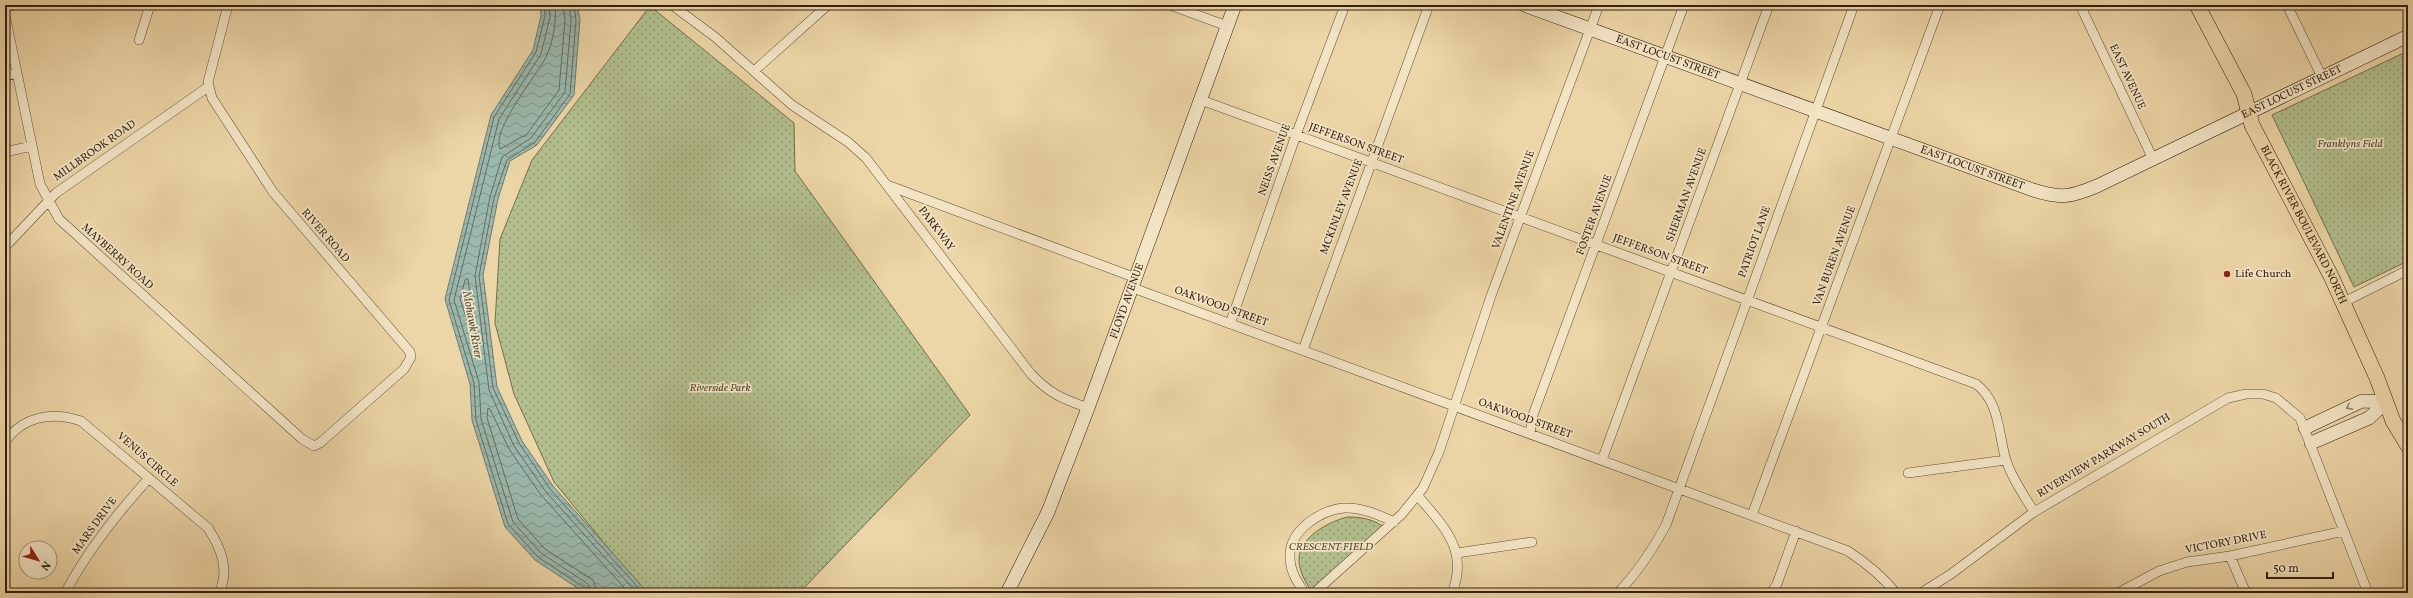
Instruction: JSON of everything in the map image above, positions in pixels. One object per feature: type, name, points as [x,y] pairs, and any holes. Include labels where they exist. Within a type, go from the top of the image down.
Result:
[{"type":"main road","name":"BLACK RIVER BOULEVARD NORTH","points":[[2197,5],[2244,94],[2248,112],[2256,132],[2330,276],[2393,421],[2408,446]]},
{"type":"street","points":[[5,7],[16,5]]},
{"type":"street","points":[[138,40],[150,5]]},
{"type":"street","points":[[208,87],[228,5]]},
{"type":"street","name":"PARKWAY","points":[[672,5],[715,37],[792,104],[848,142],[866,158],[1031,374],[1046,389],[1058,397],[1088,408]]},
{"type":"street","points":[[754,71],[828,5]]},
{"type":"street","points":[[1170,5],[1227,26]]},
{"type":"street","name":"FLOYD AVENUE","points":[[1007,593],[1048,512],[1135,283],[1235,5]]},
{"type":"street","name":"NEISS AVENUE","points":[[1230,324],[1296,135],[1345,5]]},
{"type":"street","name":"MCKINLEY AVENUE","points":[[1303,350],[1429,5]]},
{"type":"street","name":"EAST LOCUST STREET","points":[[1524,5],[1815,112],[2033,190],[2060,197],[2076,195],[2408,36]]},
{"type":"street","name":"VALENTINE AVENUE","points":[[1314,593],[1394,522],[1418,496],[1439,452],[1454,405],[1521,217],[1599,5]]},
{"type":"street","name":"FOSTER AVENUE","points":[[1530,433],[1533,415],[1684,5]]},
{"type":"street","name":"SHERMAN AVENUE","points":[[1602,460],[1769,5]]},
{"type":"street","name":"PATRIOT LANE","points":[[1618,593],[1638,572],[1650,555],[1666,524],[1854,5]]},
{"type":"street","name":"VAN BUREN AVENUE","points":[[1752,515],[1940,5]]},
{"type":"street","name":"EAST AVENUE","points":[[2080,5],[2153,159]]},
{"type":"street","points":[[2287,5],[2322,77]]},
{"type":"street","name":"MAYBERRY ROAD","points":[[5,15],[40,184],[59,219],[70,231],[296,434],[311,445],[320,443]]},
{"type":"street","points":[[5,76],[17,73]]},
{"type":"street","name":"MILLBROOK ROAD","points":[[5,247],[48,200],[208,87]]},
{"type":"street","name":"RIVER ROAD","points":[[208,87],[212,98],[273,192],[410,352],[412,357],[404,369],[320,443]]},
{"type":"street","name":"JEFFERSON STREET","points":[[1201,100],[1822,326],[1976,384],[1987,392],[1995,409],[2006,460],[2015,482],[2034,512]]},
{"type":"street","points":[[5,152],[32,146]]},
{"type":"street","name":"OAKWOOD STREET","points":[[887,184],[1135,283],[1230,324],[1848,551],[1885,579],[1896,593]]},
{"type":"street","points":[[2342,303],[2408,270]]},
{"type":"street","name":"RIVERVIEW PARKWAY SOUTH","points":[[1921,593],[1951,574],[2034,512],[2228,398],[2246,394],[2263,394],[2276,398],[2295,412],[2305,428],[2368,593]]},
{"type":"street","points":[[2305,428],[2362,401],[2386,402]]},
{"type":"street","points":[[2311,443],[2369,418],[2386,402]]},
{"type":"street","name":"VENUS CIRCLE","points":[[5,442],[19,426],[32,419],[50,415],[67,416],[81,421],[208,528],[218,544],[224,562],[224,575],[219,593]]},
{"type":"street","points":[[1908,473],[2006,460]]},
{"type":"street","name":"MARS DRIVE","points":[[65,593],[93,546],[111,522],[149,478]]},
{"type":"street","points":[[1418,496],[1449,534],[1457,553],[1459,567],[1452,593]]},
{"type":"street","points":[[1305,593],[1292,570],[1290,556],[1292,543],[1300,531],[1314,518],[1328,511],[1352,508],[1369,512],[1394,522]]},
{"type":"street","points":[[1771,593],[1777,584],[1796,531]]},
{"type":"street","name":"VICTORY DRIVE","points":[[2118,593],[2159,571],[2187,562],[2230,556],[2344,531]]},
{"type":"street","points":[[1457,553],[1532,542]]},
{"type":"street","points":[[2230,556],[2246,593]]},
{"type":"green space","name":"Riverside Park","points":[[650,6],[794,123],[795,171],[970,415],[799,593],[645,593],[554,482],[514,394],[495,323],[500,239],[532,160]]},
{"type":"green space","name":"Franklyns Field","points":[[2408,51],[2408,261],[2354,287],[2272,115]]},
{"type":"green space","name":"CRESCENT FIELD","points":[[1347,517],[1368,519],[1386,529],[1312,593],[1301,571],[1299,561],[1300,551],[1312,535],[1320,529]]},
{"type":"water","name":"Mohawk River","points":[[540,5],[577,5],[580,19],[574,95],[537,145],[510,161],[498,199],[483,275],[497,387],[522,441],[553,486],[648,593],[585,593],[535,560],[505,527],[472,420],[470,384],[445,299],[491,115],[533,50],[541,16]]},
{"type":"place","name":"Life Church","points":[[2227,274]]}]
